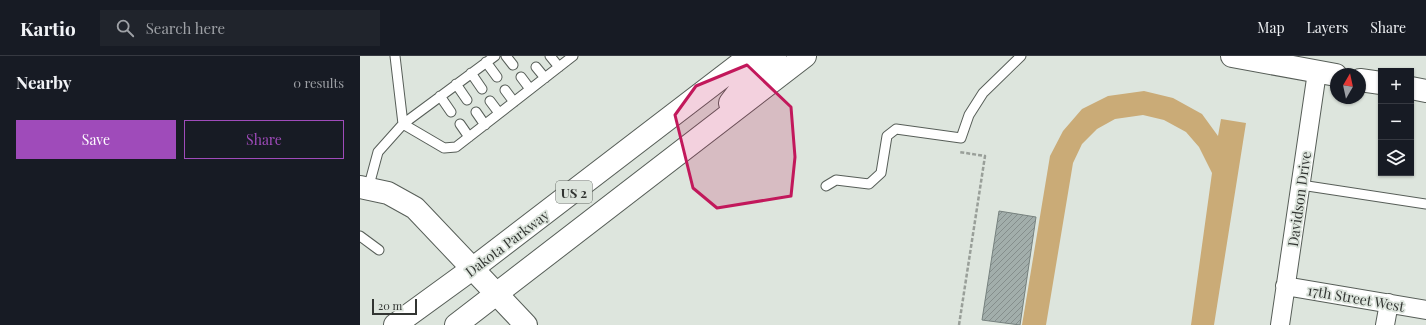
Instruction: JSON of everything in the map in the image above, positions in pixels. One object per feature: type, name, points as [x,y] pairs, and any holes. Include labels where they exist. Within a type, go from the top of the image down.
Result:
[{"type":"main road","name":"Dakota Parkway","points":[[395,325],[472,269],[750,56]]},
{"type":"main road","points":[[713,126],[752,74],[775,56]]},
{"type":"main road","name":"US 2","points":[[456,325],[805,56]]},
{"type":"main road","points":[[1232,56],[1327,74]]},
{"type":"main road","points":[[1366,81],[1378,83]]},
{"type":"main road","points":[[1414,89],[1426,91]]},
{"type":"main road","points":[[364,188],[388,193],[415,208],[526,325]]},
{"type":"street","name":"Davidson Drive","points":[[1280,325],[1300,185],[1327,74]]},
{"type":"street","name":"17th Street West","points":[[1286,286],[1426,310]]},
{"type":"street","points":[[1385,325],[1389,303]]},
{"type":"lane","points":[[395,56],[403,124]]},
{"type":"lane","points":[[364,188],[378,152],[403,124],[494,56]]},
{"type":"lane","points":[[506,56],[513,65]]},
{"type":"lane","points":[[550,56],[558,67]]},
{"type":"lane","points":[[403,124],[444,148],[456,147],[573,56]]},
{"type":"lane","points":[[826,186],[836,180],[869,184],[881,174],[887,136],[896,129],[961,138],[969,115],[983,93],[1021,56]]},
{"type":"lane","points":[[486,62],[497,77]]},
{"type":"lane","points":[[536,66],[545,78]]},
{"type":"lane","points":[[471,73],[482,89]]},
{"type":"lane","points":[[521,77],[530,89]]},
{"type":"lane","points":[[456,84],[467,100]]},
{"type":"lane","points":[[505,90],[514,102]]},
{"type":"lane","points":[[440,96],[450,112]]},
{"type":"lane","points":[[490,101],[499,113]]},
{"type":"lane","points":[[476,112],[485,125]]},
{"type":"lane","points":[[460,124],[469,137]]},
{"type":"lane","points":[[1300,185],[1426,204]]},
{"type":"lane","points":[[360,236],[379,250]]},
{"type":"path","points":[[959,152],[985,156],[959,325]]},
{"type":"highlighted area","points":[[747,65],[791,107],[795,157],[791,196],[717,208],[693,188],[675,115],[696,86]]},
{"type":"shaded area","points":[[1144,91],[1173,98],[1202,114],[1218,136],[1221,119],[1246,123],[1214,325],[1191,325],[1212,173],[1199,147],[1186,132],[1164,120],[1143,115],[1115,119],[1097,129],[1082,144],[1073,163],[1046,325],[1022,325],[1050,156],[1063,131],[1082,109],[1108,96]]},
{"type":"building","points":[[999,211],[1036,217],[1020,325],[982,320]]}]
